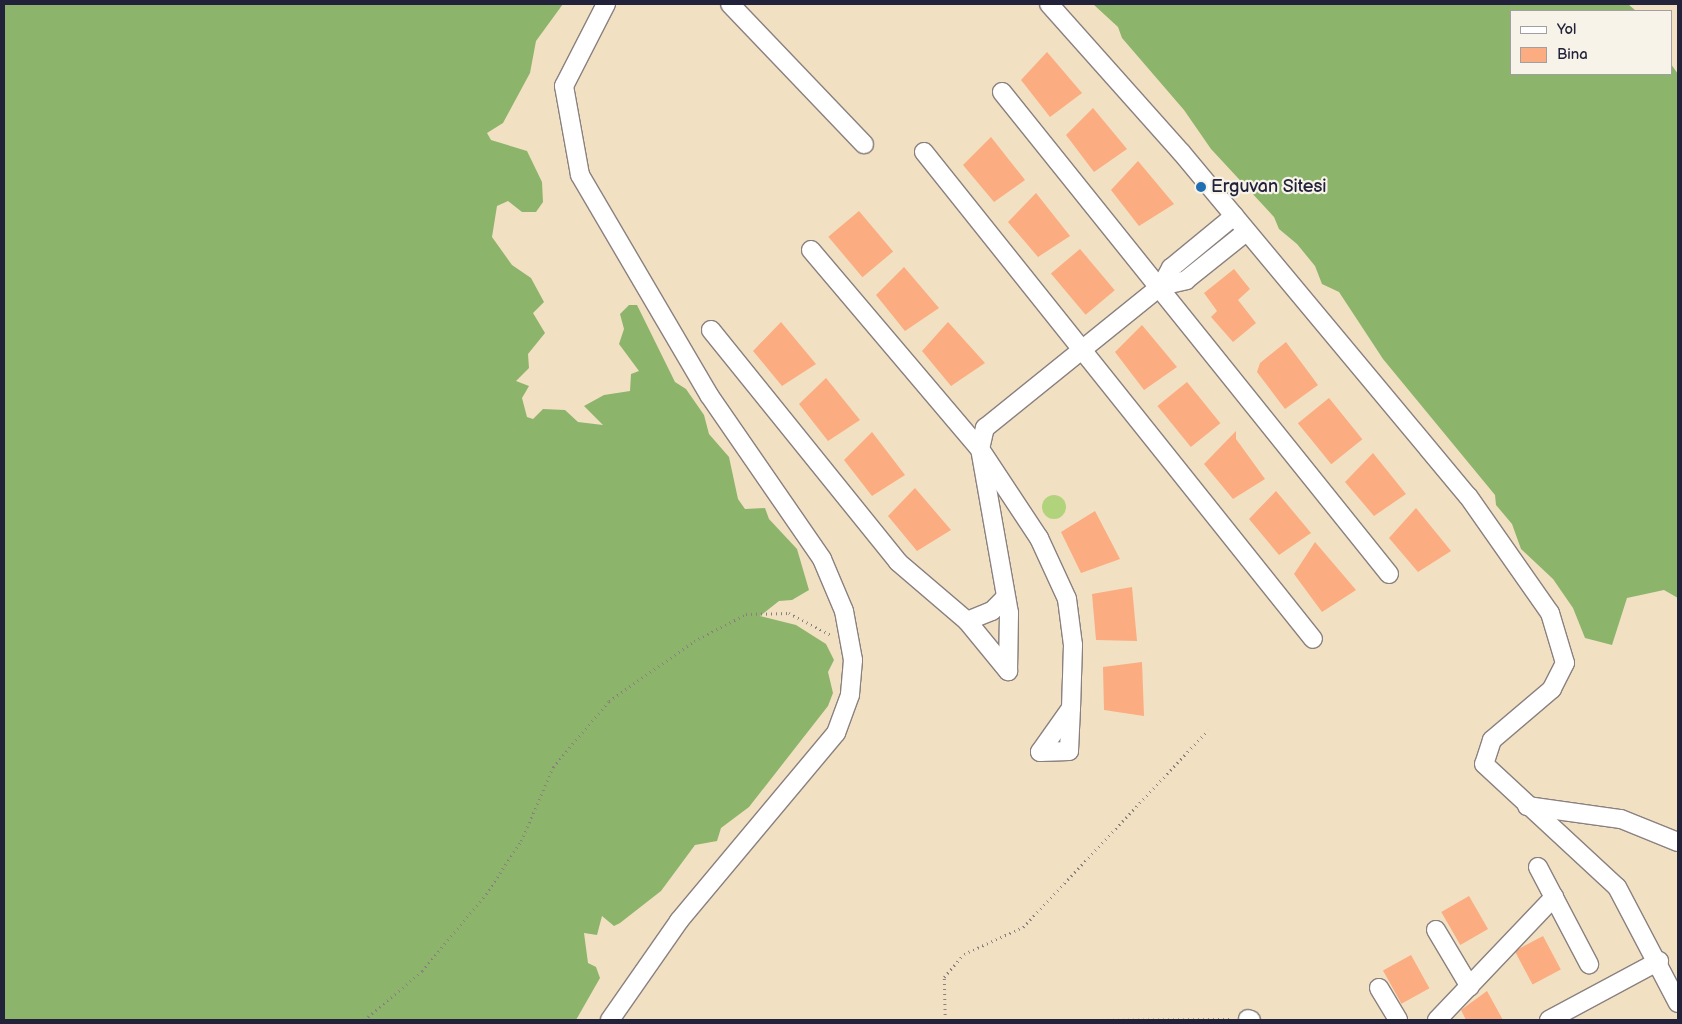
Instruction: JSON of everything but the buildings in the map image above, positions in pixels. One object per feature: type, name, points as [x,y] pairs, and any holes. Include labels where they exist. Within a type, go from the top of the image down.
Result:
[{"type":"street","points":[[606,4],[564,86],[580,175],[710,395],[822,559],[852,642],[850,695],[836,733],[679,921],[610,1020]]},
{"type":"street","points":[[730,4],[864,144]]},
{"type":"street","points":[[1049,4],[1234,216],[1468,496],[1550,614],[1565,663],[1552,689],[1492,740],[1484,764],[1527,806],[1617,887],[1659,961],[1678,1003]]},
{"type":"street","points":[[1002,92],[1161,286],[1389,574]]},
{"type":"street","points":[[924,152],[1313,638]]},
{"type":"street","points":[[711,330],[898,562],[967,621],[1008,671],[1009,613],[1004,599],[980,449],[985,428],[1085,351],[1161,286],[1171,268],[1234,216]]},
{"type":"street","points":[[1161,286],[1186,280],[1246,232]]},
{"type":"street","points":[[811,250],[980,449],[1039,538],[1067,599],[1073,645],[1071,708]]},
{"type":"street","points":[[967,621],[992,611],[1004,599]]},
{"type":"street","points":[[1527,806],[1621,819],[1678,842]]},
{"type":"street","points":[[1538,867],[1589,964]]},
{"type":"street","points":[[1437,1020],[1554,897]]},
{"type":"street","points":[[1436,930],[1470,987]]},
{"type":"street","points":[[1549,1020],[1573,1012],[1659,961]]},
{"type":"street","points":[[1380,988],[1398,1020]]},
{"type":"path","points":[[364,1020],[422,971],[481,901],[521,841],[553,767],[608,701],[694,641],[746,614],[789,613],[852,642]]},
{"type":"path","points":[[945,1020],[944,977],[964,954],[1023,927],[1208,730]]},
{"type":"path","points":[[1098,1020],[1250,1020]]},
{"type":"green space","points":[[4,4],[563,4],[536,41],[530,73],[503,123],[487,133],[491,140],[527,151],[542,182],[543,202],[536,212],[522,212],[508,201],[497,206],[492,237],[512,265],[531,278],[544,302],[533,313],[545,333],[528,354],[529,368],[516,381],[529,386],[522,398],[527,417],[533,419],[543,409],[565,410],[578,422],[603,425],[584,406],[604,395],[630,391],[631,374],[639,371],[619,344],[624,329],[620,314],[629,305],[637,305],[675,382],[686,389],[704,415],[709,434],[729,457],[738,499],[745,509],[765,508],[769,519],[797,549],[809,590],[792,600],[779,601],[760,616],[796,625],[826,644],[834,660],[828,672],[833,693],[828,706],[749,807],[721,828],[717,841],[695,845],[661,891],[620,923],[614,926],[602,916],[597,935],[584,933],[588,963],[596,967],[600,978],[576,1020],[4,1020]]},
{"type":"green space","points":[[1093,4],[1628,4],[1635,10],[1510,10],[1510,75],[1672,75],[1672,65],[1678,74],[1678,598],[1664,590],[1627,598],[1612,645],[1585,638],[1573,608],[1553,579],[1521,549],[1512,524],[1496,505],[1495,495],[1383,359],[1339,292],[1322,284],[1315,266],[1297,244],[1279,229],[1274,217],[1211,149],[1184,110],[1122,38],[1118,27]]},
{"type":"green space","points":[[1054,495],[1059,496],[1065,502],[1065,512],[1059,518],[1054,519],[1049,518],[1043,512],[1042,507],[1043,502],[1049,496]]},
{"type":"place","name":"Erguvan Sitesi","points":[[1201,187]]}]
